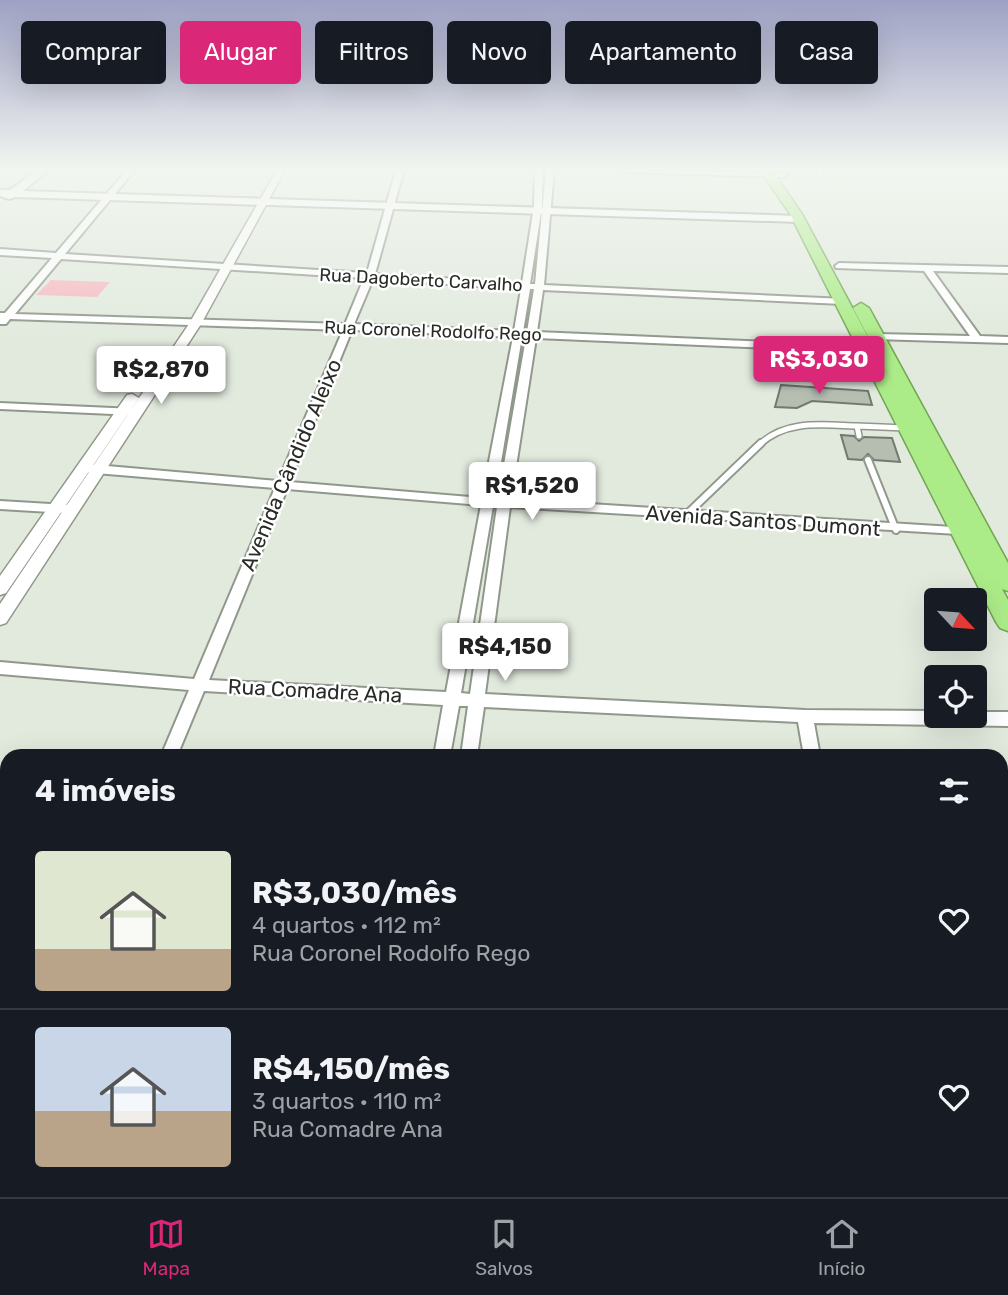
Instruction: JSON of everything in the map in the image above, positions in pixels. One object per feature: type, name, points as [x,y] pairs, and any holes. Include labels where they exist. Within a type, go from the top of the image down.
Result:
[{"type":"highway","points":[[803,226],[841,298],[871,343],[1008,583]]},
{"type":"highway","points":[[812,226],[839,266],[871,343]]},
{"type":"highway","points":[[899,393],[907,428],[1008,622]]},
{"type":"street","points":[[2,317],[79,226]]},
{"type":"street","points":[[0,589],[53,509],[129,412],[189,323],[242,226]]},
{"type":"street","name":"Avenida Cândido Aleixo","points":[[172,749],[371,274],[385,226]]},
{"type":"street","points":[[443,749],[518,335],[525,283],[538,226]]},
{"type":"street","points":[[470,749],[504,503],[539,284],[541,226]]},
{"type":"street","name":"Rua Dagoberto Carvalho","points":[[0,247],[220,265],[841,298]]},
{"type":"street","name":"Rua Dagoberto Carvalho","points":[[0,253],[56,253]]},
{"type":"street","points":[[839,266],[1008,270]]},
{"type":"street","points":[[927,268],[977,339]]},
{"type":"street","name":"Rua Coronel Rodolfo Rego","points":[[2,317],[518,335],[871,343],[1008,340]]},
{"type":"street","points":[[0,406],[129,412]]},
{"type":"street","points":[[0,618],[100,469],[129,412]]},
{"type":"street","name":"Avenida Santos Dumont","points":[[84,468],[487,502],[896,530],[981,532]]},
{"type":"street","points":[[0,505],[71,509]]},
{"type":"street","name":"Rua Comadre Ana","points":[[0,668],[197,685],[451,699],[805,716],[1008,719]]},
{"type":"street","points":[[805,716],[811,749]]},
{"type":"lane","points":[[685,516],[769,435],[778,430],[797,426],[907,428]]},
{"type":"lane","points":[[857,426],[859,436]]},
{"type":"lane","points":[[868,460],[896,530]]},
{"type":"shaded area","points":[[51,280],[110,282],[97,297],[36,295]]},
{"type":"building","points":[[781,385],[868,391],[872,405],[812,401],[797,408],[775,407]]},
{"type":"building","points":[[841,435],[854,436],[859,441],[864,437],[892,438],[900,462],[874,460],[868,454],[862,460],[848,459]]}]
